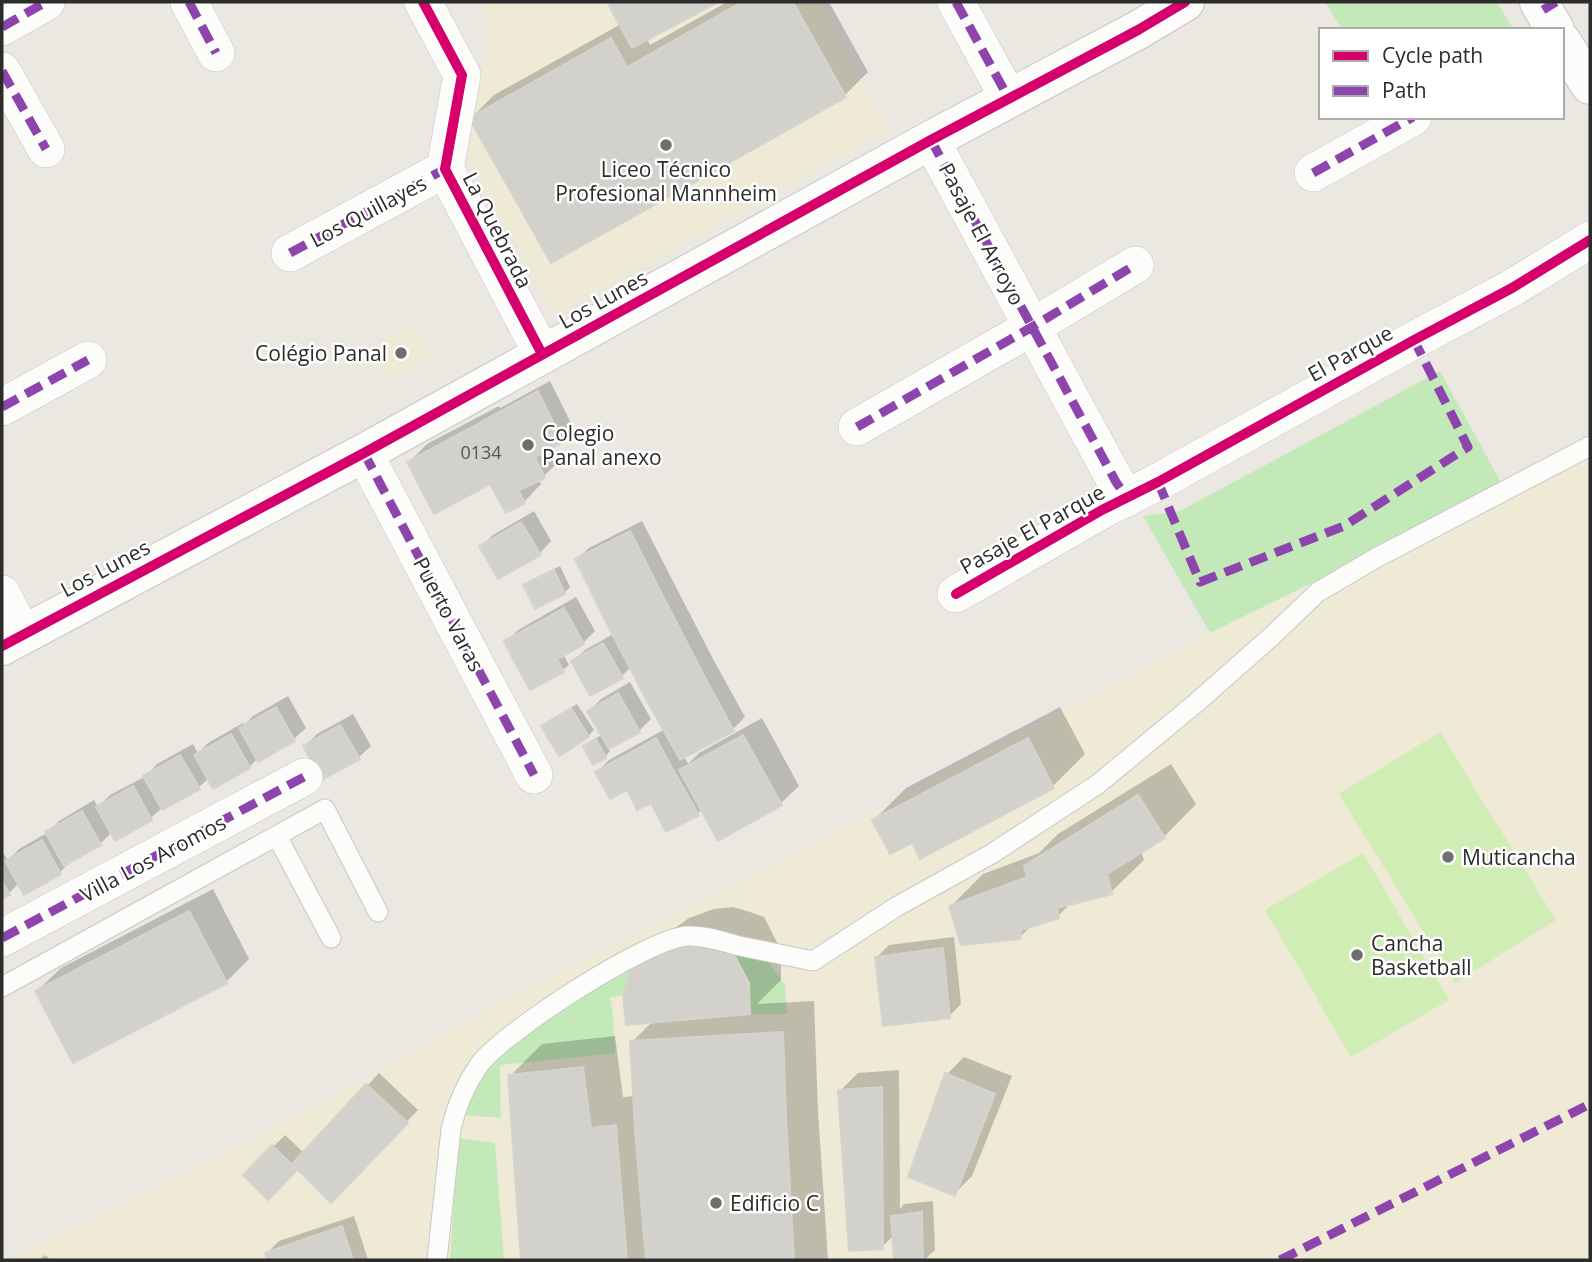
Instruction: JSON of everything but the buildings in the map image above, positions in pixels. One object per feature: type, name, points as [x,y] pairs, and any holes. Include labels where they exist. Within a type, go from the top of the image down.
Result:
[{"type":"street","points":[[2,27],[43,2]]},
{"type":"street","points":[[189,2],[216,53]]},
{"type":"street","name":"La Quebrada","points":[[423,2],[462,75],[445,169],[541,354]]},
{"type":"street","points":[[956,2],[1009,99]]},
{"type":"street","name":"Los Lunes","points":[[12,640],[364,453],[1185,2]]},
{"type":"street","points":[[1564,40],[1590,85]]},
{"type":"street","points":[[2,71],[46,149]]},
{"type":"street","points":[[1313,173],[1409,119]]},
{"type":"street","name":"Pasaje El Arroyo","points":[[931,140],[1127,498]]},
{"type":"street","name":"Los Quillayes","points":[[290,253],[445,169]]},
{"type":"street","name":"El Parque","points":[[1127,498],[1512,288],[1590,240]]},
{"type":"street","name":"Pasaje El Arroyo","points":[[857,427],[1135,265]]},
{"type":"street","points":[[2,407],[88,360]]},
{"type":"street","name":"Puerto Varas","points":[[364,453],[534,775]]},
{"type":"street","name":"Pasaje El Parque","points":[[956,594],[1127,498]]},
{"type":"street","points":[[2,594],[12,640]]},
{"type":"street","name":"Villa Los Aromos","points":[[2,938],[304,777]]},
{"type":"lane","points":[[437,1260],[451,1129],[456,1110],[480,1064],[526,1023],[626,960],[664,942],[686,936],[813,961],[896,907],[993,853],[1098,784],[1196,703],[1318,592],[1376,558],[1590,446]]},
{"type":"lane","points":[[2,987],[325,809],[378,912]]},
{"type":"lane","points":[[277,836],[331,938]]},
{"type":"shaded area","name":"Liceo Técnico Profesional Mannheim","points":[[478,2],[819,2],[889,130],[555,315],[467,160],[491,20]]},
{"type":"shaded area","name":"Colégio Panal","points":[[416,325],[433,358],[387,382],[369,349]]},
{"type":"shaded area","points":[[1590,438],[1590,1260],[7,1260],[207,1162],[330,1098],[504,1001],[766,868],[1210,633],[1504,488]]},
{"type":"green space","points":[[1325,2],[1497,2],[1513,28],[1341,28]]},
{"type":"green space","points":[[1440,371],[1504,488],[1210,633],[1143,516],[1180,511]]},
{"type":"green space","name":"Muticancha","points":[[1440,732],[1556,920],[1455,983],[1339,794]]},
{"type":"green space","name":"Cancha Basketball","points":[[1363,853],[1449,1000],[1351,1057],[1265,910]]},
{"type":"green space","points":[[704,933],[734,941],[764,956],[785,985],[787,1014],[750,1014],[749,983],[731,949],[708,940],[686,938],[643,953],[630,972],[623,995],[610,998],[615,1053],[500,1065],[501,1118],[463,1115],[487,1060],[516,1027],[545,1005],[632,952],[680,934]]},
{"type":"green space","points":[[458,1138],[495,1143],[504,1260],[450,1260]]},
{"type":"marked path","points":[[2,27],[46,2]]},
{"type":"marked path","points":[[189,2],[216,53]]},
{"type":"marked path","points":[[956,2],[1009,99]]},
{"type":"marked path","points":[[1543,10],[1556,2]]},
{"type":"marked path","points":[[2,71],[46,149]]},
{"type":"marked path","points":[[1313,173],[1409,119]]},
{"type":"marked path","points":[[931,140],[1127,498],[1122,500]]},
{"type":"marked path","points":[[290,253],[445,169]]},
{"type":"marked path","points":[[857,427],[1135,265]]},
{"type":"marked path","points":[[1158,482],[1200,582],[1344,526],[1468,447],[1414,340]]},
{"type":"marked path","points":[[2,407],[88,360]]},
{"type":"marked path","points":[[364,453],[534,775]]},
{"type":"marked path","points":[[2,938],[304,777]]},
{"type":"marked path","points":[[1280,1260],[1590,1104]]},
{"type":"cycle path","points":[[423,2],[462,75],[445,169],[542,354]]},
{"type":"cycle path","points":[[2,646],[364,453],[1185,2]]},
{"type":"cycle path","points":[[956,594],[1102,510],[1512,288],[1590,240]]},
{"type":"place","name":"Liceo Técnico Profesional Mannheim","points":[[666,145]]},
{"type":"place","name":"Colégio Panal","points":[[401,353]]},
{"type":"place","name":"Colegio Panal anexo","points":[[528,445]]},
{"type":"place","name":"Muticancha","points":[[1448,857]]},
{"type":"place","name":"Cancha Basketball","points":[[1357,955]]},
{"type":"place","name":"Edificio C","points":[[716,1203]]}]
